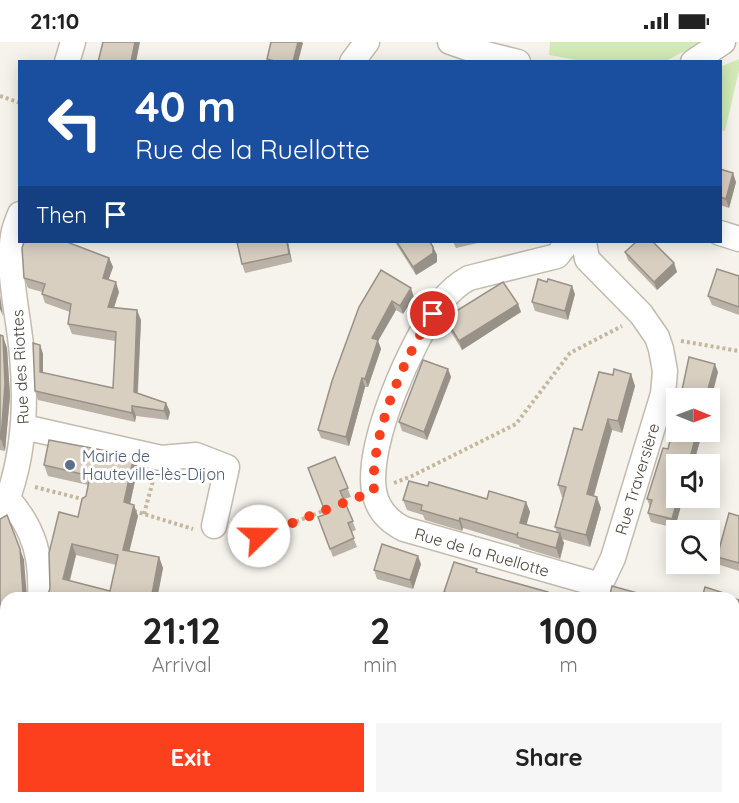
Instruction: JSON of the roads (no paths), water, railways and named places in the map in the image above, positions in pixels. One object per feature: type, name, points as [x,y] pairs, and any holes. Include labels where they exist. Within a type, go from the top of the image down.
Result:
[{"type":"street","points":[[68,60],[74,42]]},
{"type":"street","points":[[354,60],[367,42]]},
{"type":"street","points":[[450,42],[510,60]]},
{"type":"street","points":[[696,60],[723,42]]},
{"type":"street","name":"Rue des Riottes","points":[[4,508],[14,483],[24,427],[22,356],[10,328],[13,236],[18,220]]},
{"type":"street","points":[[722,234],[739,239]]},
{"type":"street","name":"Rue de la Ruellotte","points":[[567,243],[557,256],[469,278],[458,284],[441,302],[412,350],[390,403],[377,449],[373,472],[374,491],[383,513],[389,520],[404,529],[597,592]]},
{"type":"street","name":"Rue Traversière","points":[[584,243],[587,259],[641,314],[657,337],[665,371],[663,394],[613,558],[597,592]]},
{"type":"street","points":[[24,427],[161,458],[196,455],[227,467],[211,531]]},
{"type":"street","points":[[4,508],[21,514],[35,543],[40,571],[40,592]]},
{"type":"place","name":"Mairie de Hauteville-lès-Dijon","points":[[70,465]]}]
